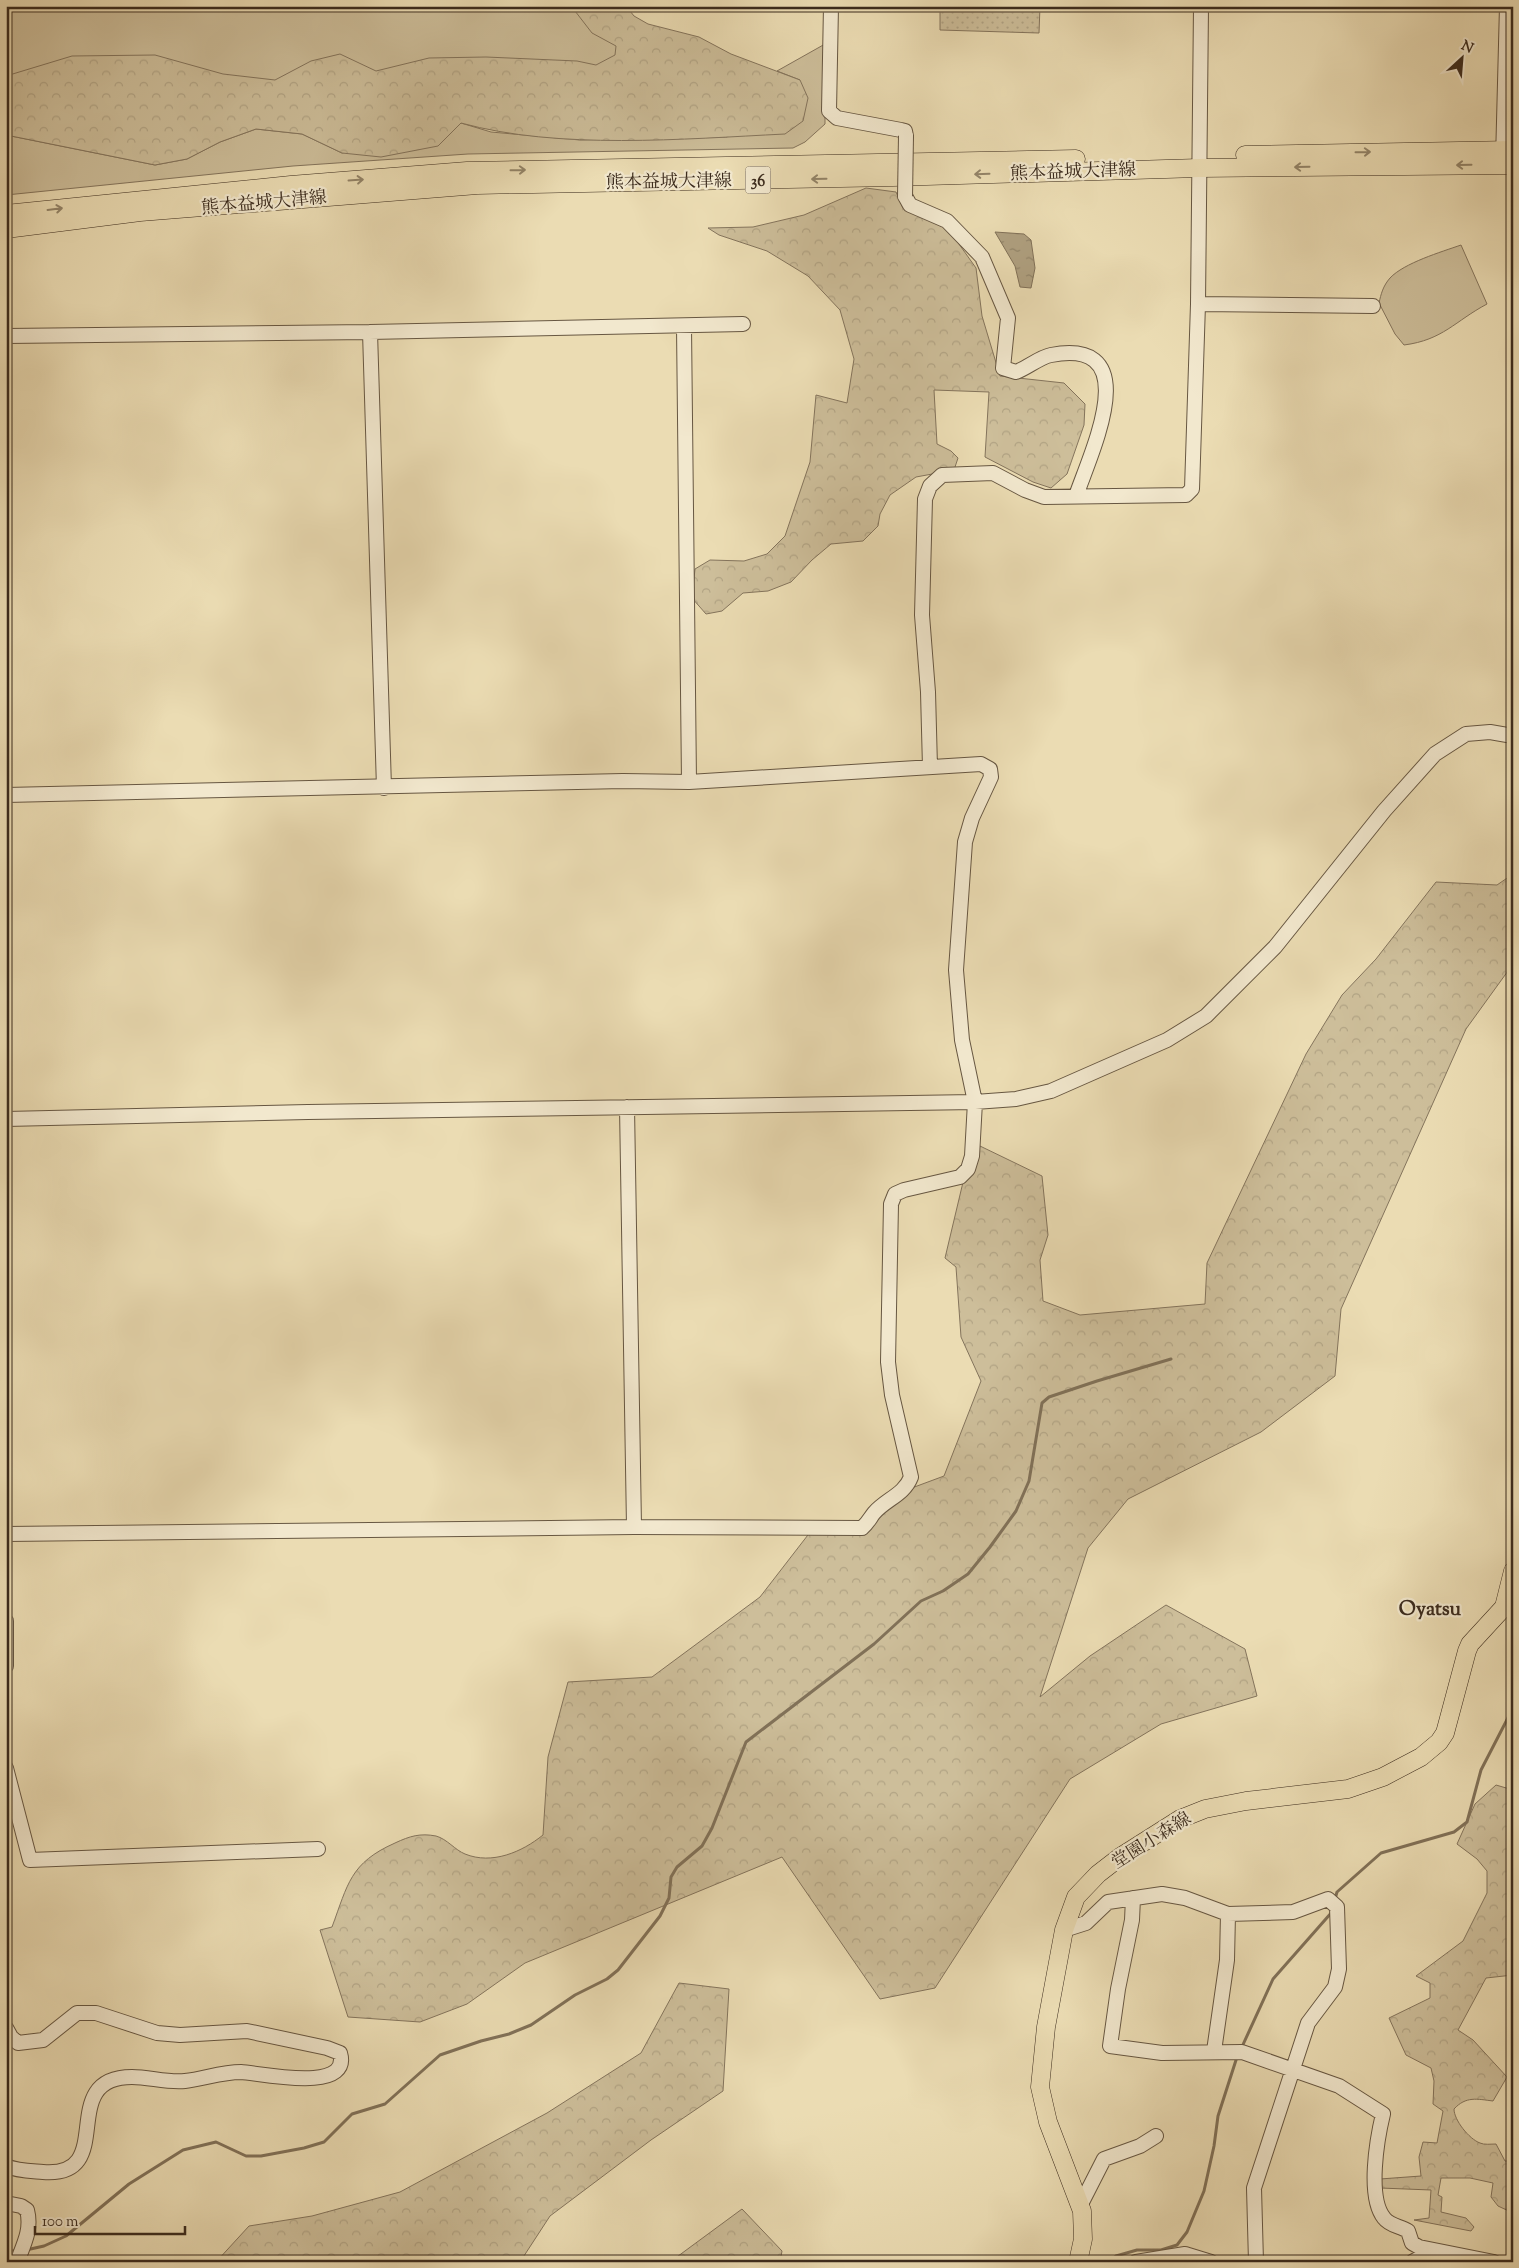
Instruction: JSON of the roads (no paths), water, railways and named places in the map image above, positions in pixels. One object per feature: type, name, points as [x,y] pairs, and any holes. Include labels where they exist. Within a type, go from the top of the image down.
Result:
[{"type":"main road","name":"熊本益城大津線","points":[[6,214],[281,186],[468,171],[1507,160]]},
{"type":"main road","name":"熊本益城大津線","points":[[6,229],[140,212],[477,185],[892,177],[1199,162]]},
{"type":"main road","name":"堂園小森線","points":[[1078,2262],[1083,2239],[1080,2206],[1048,2122],[1040,2087],[1046,2027],[1064,1930],[1076,1897],[1084,1887],[1120,1857],[1180,1819],[1205,1809],[1246,1801],[1348,1789],[1383,1776],[1427,1752],[1439,1742],[1445,1733],[1467,1651],[1475,1639],[1504,1607],[1513,1571]]},
{"type":"street","points":[[831,6],[829,112],[837,118],[905,131],[904,196],[910,205],[948,221],[982,257],[1008,318],[1003,368],[1016,372],[1050,355],[1085,354],[1097,362],[1107,379],[1107,400],[1103,416],[1076,496]]},
{"type":"street","points":[[930,767],[928,692],[922,615],[925,499],[930,486],[942,475],[993,473],[1025,490],[1044,497],[1186,495],[1192,489],[1198,304],[1201,6]]},
{"type":"street","points":[[1507,6],[1507,160]]},
{"type":"street","points":[[1198,304],[1373,306]]},
{"type":"street","points":[[6,336],[684,327],[742,324]]},
{"type":"street","points":[[684,327],[689,782]]},
{"type":"street","points":[[370,332],[384,788]]},
{"type":"street","points":[[6,1119],[975,1102],[1016,1099],[1051,1091],[1167,1040],[1206,1016],[1275,947],[1384,811],[1435,754],[1466,734],[1490,732],[1513,736]]},
{"type":"street","points":[[6,794],[384,788],[623,781],[689,782],[980,764],[990,769],[991,777],[972,818],[965,842],[956,970],[962,1040],[975,1102],[972,1156],[968,1168],[960,1176],[904,1190],[895,1194],[891,1204],[888,1362],[892,1395],[911,1478],[907,1487],[873,1513],[870,1522],[862,1528],[634,1527],[6,1534]]},
{"type":"street","points":[[627,1107],[634,1527]]},
{"type":"street","points":[[6,1621],[6,1666]]},
{"type":"street","points":[[6,1768],[30,1860],[318,1849]]},
{"type":"street","points":[[1064,1930],[1086,1922],[1108,1902],[1162,1894],[1178,1897],[1228,1914],[1293,1912],[1328,1899],[1338,1906],[1339,1969],[1334,1987],[1308,2024],[1254,2188],[1256,2262]]},
{"type":"street","points":[[1133,1898],[1132,1920],[1118,1989],[1110,2046],[1162,2053],[1242,2052],[1339,2086],[1383,2114],[1377,2139],[1375,2193],[1383,2217],[1390,2224],[1408,2231],[1412,2243],[1439,2252],[1494,2262]]},
{"type":"street","points":[[1214,2052],[1227,1960],[1228,1914]]},
{"type":"street","points":[[6,2028],[11,2037],[18,2043],[43,2040],[77,2013],[96,2013],[157,2033],[180,2035],[247,2030],[327,2048],[340,2053],[342,2059],[341,2067],[336,2072],[322,2077],[278,2078],[236,2072],[221,2073],[184,2081],[131,2077],[104,2083],[99,2087],[91,2104],[81,2156],[68,2170],[55,2173],[6,2166]]},
{"type":"street","points":[[1080,2206],[1104,2160],[1140,2146],[1156,2136]]},
{"type":"street","points":[[6,2203],[21,2206],[27,2210],[29,2218],[28,2234],[17,2262]]},
{"type":"street","points":[[1412,2262],[1428,2254],[1439,2252]]},
{"type":"street","points":[[1136,2262],[1185,2254],[1211,2262]]},
{"type":"water","points":[[995,232],[1024,234],[1031,240],[1035,268],[1031,288],[1020,287],[1015,266]]},
{"type":"waterway","points":[[26,2250],[44,2246],[66,2236],[129,2184],[183,2150],[216,2142],[246,2156],[261,2156],[304,2148],[324,2142],[352,2114],[385,2104],[440,2055],[509,2034],[531,2025],[575,1995],[607,1979],[618,1970],[660,1916],[669,1898],[671,1877],[677,1867],[702,1846],[712,1828],[746,1742],[874,1644],[921,1601],[943,1591],[968,1574],[990,1547],[1016,1511],[1029,1481],[1042,1403],[1049,1397],[1171,1359]]},
{"type":"waterway","points":[[1335,1899],[1337,1892],[1381,1853],[1454,1832],[1467,1822],[1481,1770],[1513,1708]]},
{"type":"waterway","points":[[1241,2049],[1273,1979],[1332,1912]]},
{"type":"waterway","points":[[1109,2262],[1116,2256],[1137,2250],[1161,2250],[1177,2245],[1187,2232],[1204,2191],[1214,2146],[1218,2116],[1237,2057]]},
{"type":"waterway","points":[[6,2252],[18,2250]]},
{"type":"district","name":"Oyatsu","points":[[1430,1608]]}]
